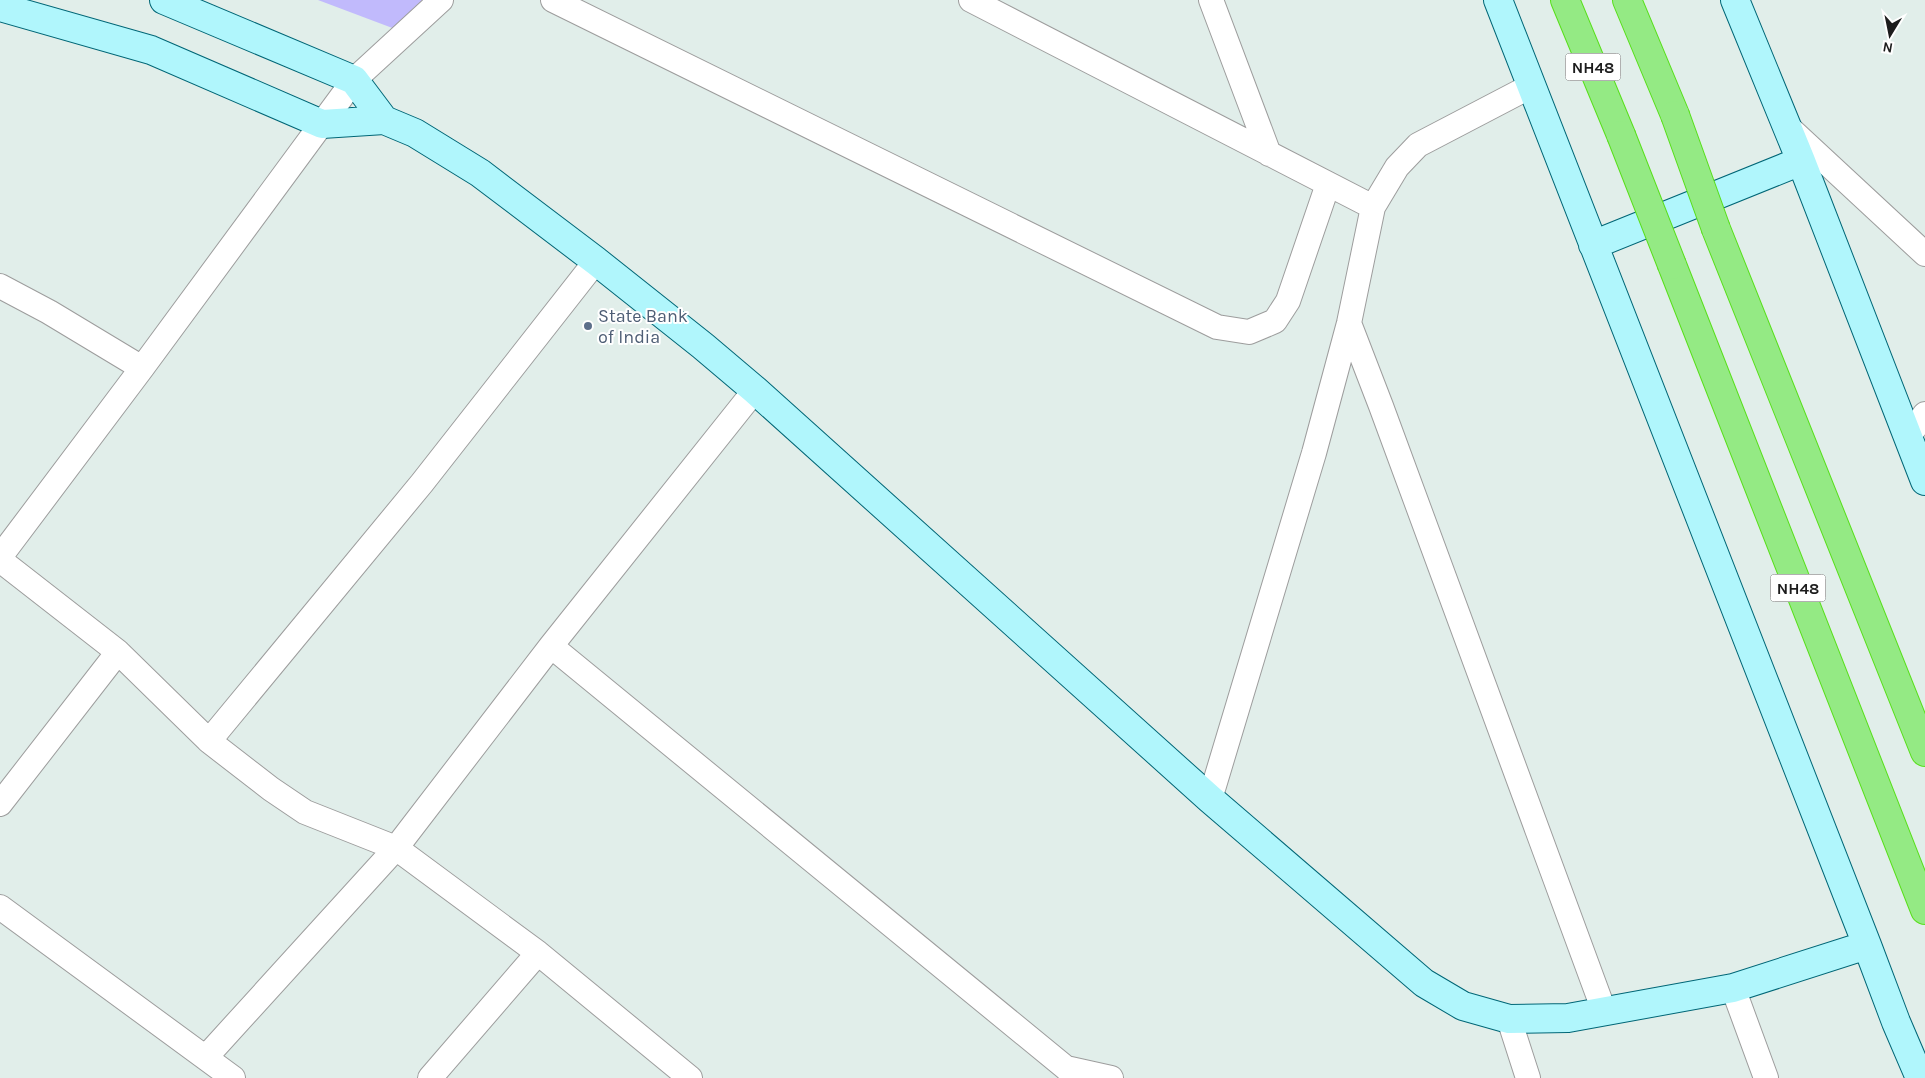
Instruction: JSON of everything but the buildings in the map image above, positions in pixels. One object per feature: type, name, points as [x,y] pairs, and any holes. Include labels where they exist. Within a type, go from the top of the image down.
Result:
[{"type":"highway","name":"NH48","points":[[1565,0],[1621,135],[1925,910]]},
{"type":"highway","name":"NH48","points":[[1627,0],[1675,115],[1716,229],[1925,752]]},
{"type":"street","points":[[164,0],[354,80],[384,120]]},
{"type":"street","points":[[441,0],[354,80],[0,558],[118,652],[209,741],[271,789],[305,812],[396,848],[538,953],[690,1078]]},
{"type":"street","points":[[553,0],[1217,327],[1249,332],[1274,321],[1288,301],[1328,184]]},
{"type":"street","points":[[972,0],[1373,207]]},
{"type":"street","points":[[1211,0],[1269,154]]},
{"type":"street","points":[[1498,0],[1896,1022],[1920,1078]]},
{"type":"street","points":[[1735,0],[1801,161],[1925,481]]},
{"type":"street","points":[[0,6],[151,50],[322,124],[384,120],[422,137],[480,173],[596,261],[703,346],[1210,799],[1424,984],[1463,1006],[1509,1019],[1568,1018],[1733,988],[1867,945]]},
{"type":"street","points":[[1210,799],[1314,453],[1349,323],[1373,207],[1397,167],[1418,145],[1531,86]]},
{"type":"street","points":[[1787,126],[1925,254]]},
{"type":"street","points":[[1593,245],[1801,161]]},
{"type":"street","points":[[209,741],[422,483],[596,261]]},
{"type":"street","points":[[0,286],[49,312],[142,368]]},
{"type":"street","points":[[1349,323],[1382,406],[1604,1011]]},
{"type":"street","points":[[206,1057],[396,848],[551,646],[754,390]]},
{"type":"street","points":[[1908,438],[1925,414]]},
{"type":"street","points":[[551,646],[1071,1073],[1111,1078]]},
{"type":"street","points":[[0,804],[118,652]]},
{"type":"street","points":[[0,907],[233,1078]]},
{"type":"street","points":[[430,1078],[538,953]]},
{"type":"street","points":[[1733,988],[1766,1078]]},
{"type":"street","points":[[1509,1019],[1528,1078]]},
{"type":"shaded area","points":[[318,0],[434,0],[395,29]]},
{"type":"place","name":"State Bank of India","points":[[588,326]]}]
